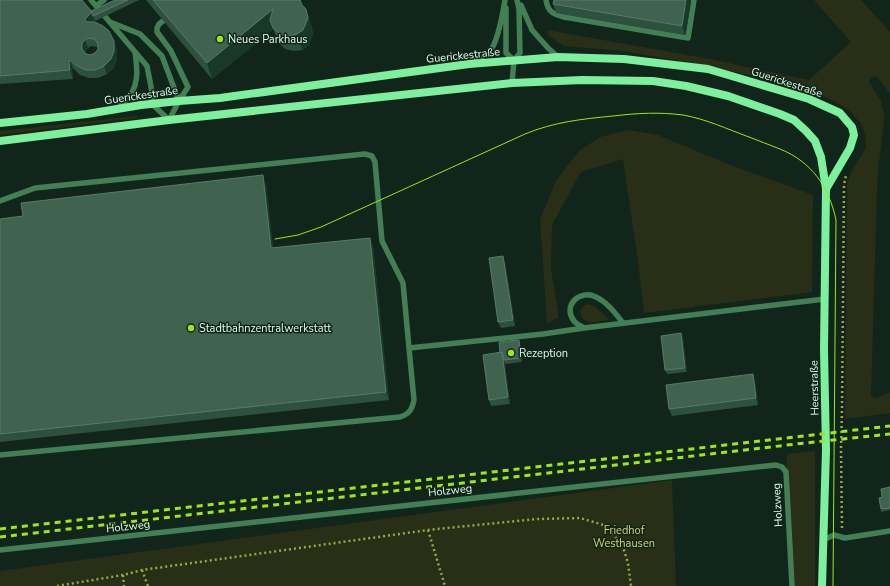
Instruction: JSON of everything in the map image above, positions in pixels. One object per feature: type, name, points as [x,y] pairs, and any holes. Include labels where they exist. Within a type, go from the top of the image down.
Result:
[{"type":"main road","name":"Guerickestraße","points":[[0,123],[87,114],[152,104],[220,98],[469,64],[558,57],[624,59],[708,69],[809,99],[840,113],[852,127],[854,135],[850,148],[826,189]]},
{"type":"main road","points":[[0,141],[169,120],[512,83],[582,80],[654,81],[686,86],[728,96],[794,120],[806,130],[815,141],[821,157],[826,189]]},
{"type":"main road","name":"Heerstraße","points":[[822,586],[826,450],[824,299],[826,189]]},
{"type":"lane","points":[[92,0],[147,66],[152,92],[152,104],[169,120],[188,88],[171,51],[157,32],[159,24],[163,21]]},
{"type":"lane","points":[[96,6],[104,0]]},
{"type":"lane","points":[[506,0],[506,54],[514,60]]},
{"type":"lane","points":[[469,64],[486,54],[493,46],[506,0]]},
{"type":"lane","points":[[512,83],[514,60],[520,53],[518,0]]},
{"type":"lane","points":[[518,0],[532,30],[558,57]]},
{"type":"lane","points":[[546,0],[549,10],[555,15],[688,38],[694,0]]},
{"type":"lane","points":[[110,22],[140,34],[162,56],[179,101]]},
{"type":"lane","points":[[118,109],[130,95],[135,85],[137,74],[135,52]]},
{"type":"lane","points":[[0,201],[35,188],[365,154],[369,155],[375,162],[382,241],[403,283],[414,400],[411,411],[400,417],[0,455]]},
{"type":"lane","points":[[584,328],[574,322],[570,314],[570,306],[576,298],[582,294],[591,295],[598,298],[610,308],[623,323]]},
{"type":"lane","points":[[409,348],[543,334],[824,299]]},
{"type":"lane","name":"Holzweg","points":[[0,550],[776,465],[782,466],[786,472],[792,586]]},
{"type":"lane","points":[[823,540],[834,535],[845,538],[890,531]]},
{"type":"path","points":[[842,536],[841,449],[844,185],[847,173]]},
{"type":"path","points":[[57,586],[123,575],[142,570],[428,530],[537,519],[580,518],[607,526],[623,547],[628,563],[631,586]]},
{"type":"path","points":[[428,530],[446,586]]},
{"type":"path","points":[[142,570],[148,586]]},
{"type":"path","points":[[123,575],[124,586]]},
{"type":"green space","points":[[814,0],[861,0],[890,32],[890,93],[877,77],[872,78],[869,82],[881,101],[884,115],[877,190],[871,395],[872,397],[876,398],[890,392],[890,413],[845,419],[847,185],[850,174],[866,148],[865,134],[861,124],[852,113],[841,105],[825,97],[767,79],[698,64],[622,51],[564,46],[549,36],[547,30],[710,59],[809,80],[851,42]]},
{"type":"green space","points":[[137,116],[137,118],[0,135],[0,131]]},
{"type":"green space","points":[[629,130],[658,135],[728,164],[813,195],[812,292],[644,313],[623,159],[581,172],[552,225],[551,269],[559,317],[547,324],[540,219],[557,179],[579,151],[600,137]]},
{"type":"green space","points":[[587,304],[595,306],[608,319],[590,322],[584,319],[581,316],[580,311]]},
{"type":"green space","points":[[815,451],[815,586],[792,586],[786,472],[787,454]]},
{"type":"green space","name":"Friedhof Westhausen","points":[[672,480],[676,586],[0,586],[0,571]]},
{"type":"building","points":[[0,0],[82,0],[92,12],[85,19],[86,22],[95,22],[103,26],[109,31],[114,41],[114,51],[111,59],[104,66],[95,70],[86,70],[77,66],[70,60],[70,70],[0,76]],"holes":[[[88,38],[94,39],[98,43],[98,49],[93,54],[86,54],[82,49],[82,43]]]},
{"type":"building","points":[[115,0],[128,0],[93,16],[91,11]]},
{"type":"building","name":"Neues Parkhaus","points":[[153,0],[300,0],[306,9],[308,18],[303,30],[297,34],[288,36],[279,33],[273,28],[270,20],[273,9],[207,63]]},
{"type":"building","points":[[554,0],[686,0],[682,26],[553,4]]},
{"type":"building","name":"Stadtbahnzentralwerkstatt","points":[[263,175],[271,248],[370,238],[386,392],[0,434],[0,219],[23,216],[21,203]]},
{"type":"building","points":[[503,256],[513,320],[498,322],[489,258]]},
{"type":"building","points":[[681,333],[685,368],[665,370],[661,336]]},
{"type":"building","name":"Rezeption","points":[[519,340],[521,358],[504,360],[502,352],[500,353],[499,342]]},
{"type":"building","points":[[502,352],[508,397],[489,400],[483,355]]},
{"type":"building","points":[[753,374],[756,398],[669,409],[666,385]]},
{"type":"building","points":[[890,487],[890,508],[881,509],[879,498],[882,497],[881,489]]},
{"type":"tram line","points":[[275,239],[298,235],[321,227],[525,134],[547,127],[590,118],[665,113],[683,115],[716,124],[791,154],[810,168],[824,186],[836,220],[833,586]]},
{"type":"railway","points":[[0,529],[890,426]]},
{"type":"railway","points":[[0,537],[890,434]]},
{"type":"place","name":"Neues Parkhaus","points":[[220,39]]},
{"type":"place","name":"Stadtbahnzentralwerkstatt","points":[[191,328]]},
{"type":"place","name":"Rezeption","points":[[511,353]]}]
